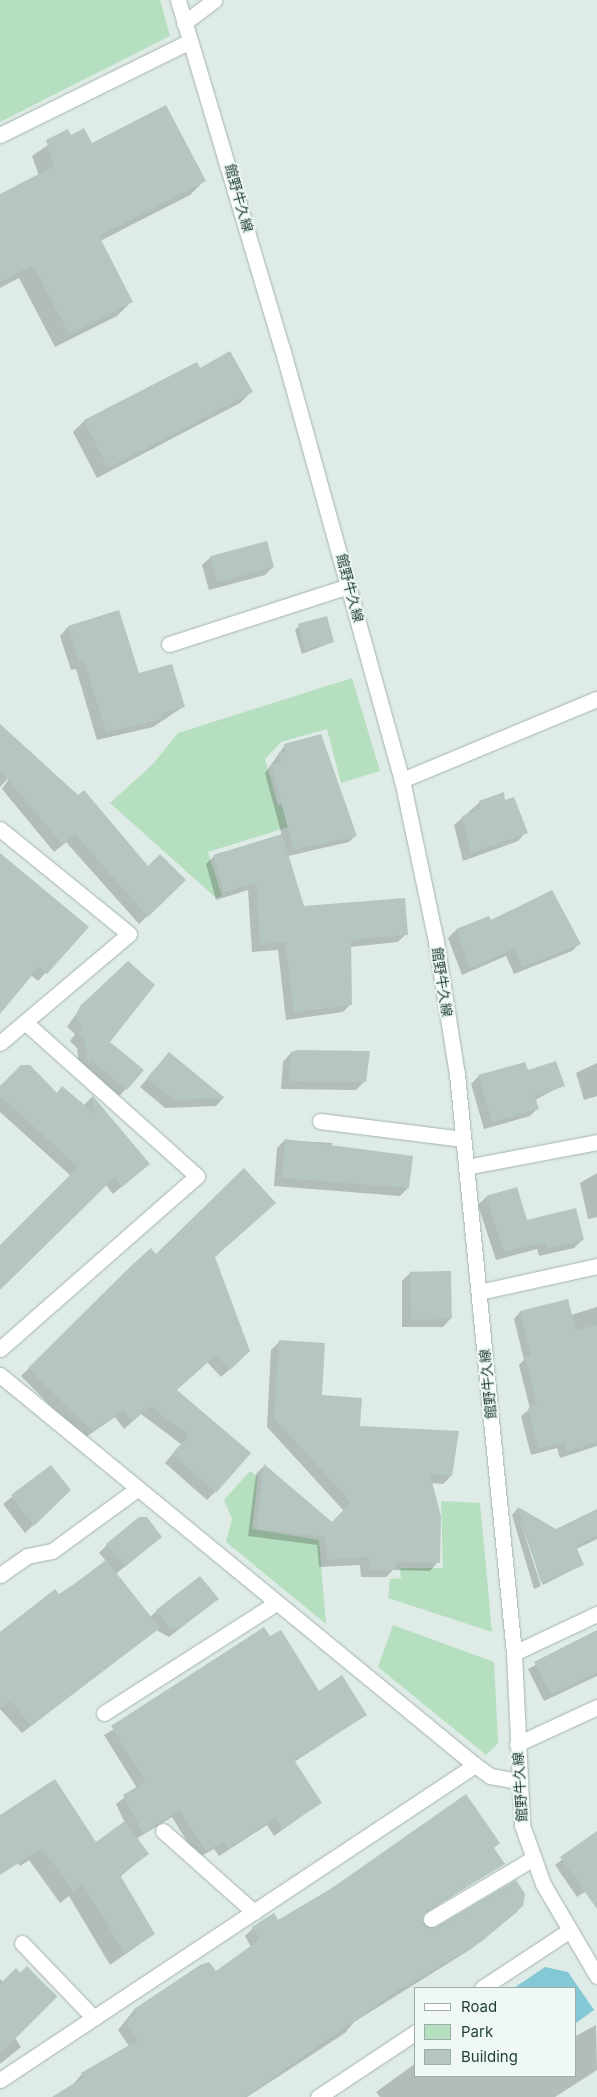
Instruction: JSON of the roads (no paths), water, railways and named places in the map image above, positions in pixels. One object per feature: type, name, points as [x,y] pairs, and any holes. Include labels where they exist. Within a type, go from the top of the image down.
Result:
[{"type":"street","name":"館野牛久線","points":[[178,0],[349,586],[402,780],[436,942],[464,1138],[514,1653],[518,1780],[532,1858],[597,1976]]},
{"type":"street","points":[[184,23],[214,0]]},
{"type":"street","points":[[0,135],[190,41]]},
{"type":"street","points":[[169,644],[349,586]]},
{"type":"street","points":[[402,780],[597,699]]},
{"type":"street","points":[[0,829],[129,934],[27,1024],[0,1043]]},
{"type":"street","points":[[0,1349],[197,1176],[27,1024]]},
{"type":"street","points":[[320,1121],[464,1138]]},
{"type":"street","points":[[466,1167],[597,1142]]},
{"type":"street","points":[[480,1292],[597,1266]]},
{"type":"street","points":[[0,1375],[475,1765],[490,1776],[518,1780]]},
{"type":"street","points":[[0,1575],[27,1556],[52,1551],[137,1489]]},
{"type":"street","points":[[104,1713],[276,1603]]},
{"type":"street","points":[[514,1653],[597,1614]]},
{"type":"street","points":[[517,1744],[597,1708]]},
{"type":"street","points":[[0,2080],[475,1765]]},
{"type":"street","points":[[163,1831],[254,1912]]},
{"type":"street","points":[[431,1919],[532,1858]]},
{"type":"street","points":[[484,1987],[570,1930]]},
{"type":"street","points":[[22,1943],[94,2018]]},
{"type":"street","points":[[318,2097],[414,2033]]},
{"type":"water","points":[[545,1967],[568,1972],[594,2010],[577,2022],[577,1987],[515,1987]]}]
